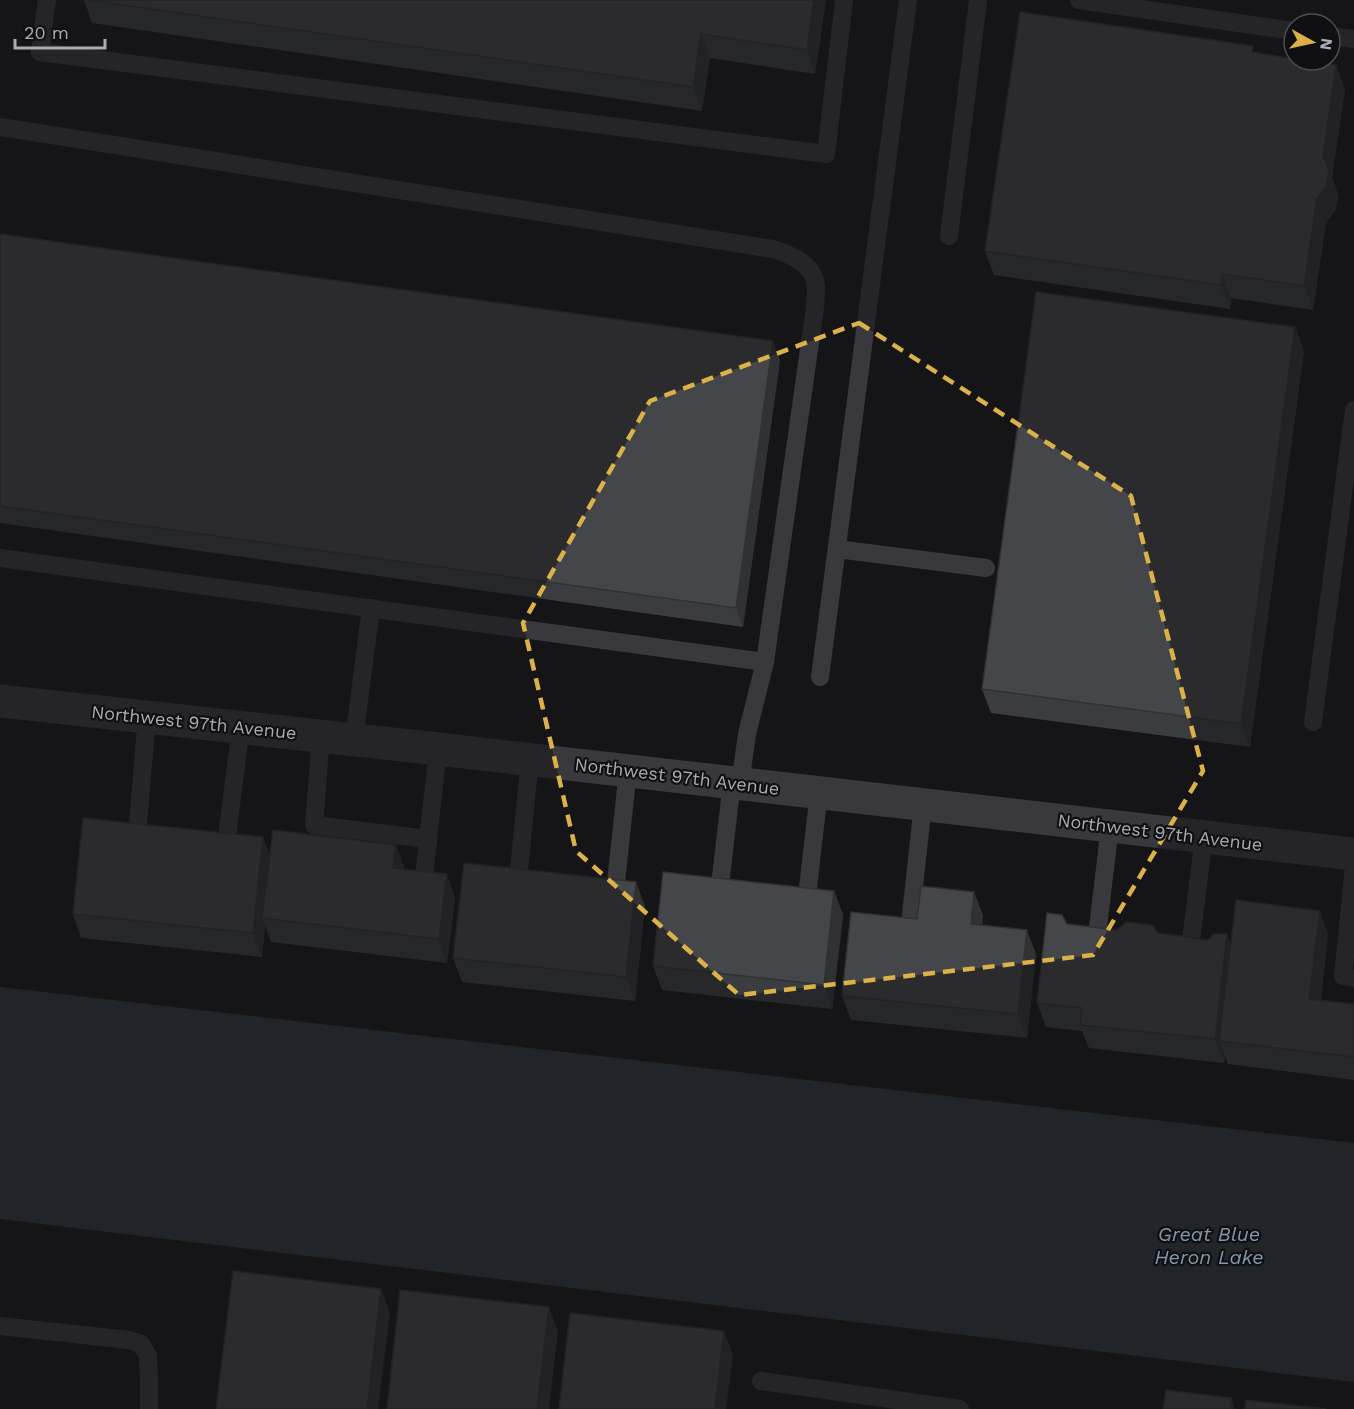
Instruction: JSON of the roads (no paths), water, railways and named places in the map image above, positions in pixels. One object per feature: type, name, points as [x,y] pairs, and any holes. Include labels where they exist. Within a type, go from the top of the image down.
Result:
[{"type":"street","name":"Northwest 97th Avenue","points":[[0,701],[530,759],[1354,854]]},
{"type":"lane","points":[[47,0],[40,52],[826,154],[844,0]]},
{"type":"lane","points":[[820,677],[908,0]]},
{"type":"lane","points":[[949,236],[978,0]]},
{"type":"lane","points":[[1079,0],[1282,29]]},
{"type":"lane","points":[[0,127],[773,249],[790,254],[810,269],[816,286],[815,307],[765,662],[736,783],[720,885]]},
{"type":"lane","points":[[1313,722],[1349,491],[1354,410]]},
{"type":"lane","points":[[837,549],[986,568]]},
{"type":"lane","points":[[0,558],[765,662]]},
{"type":"lane","points":[[354,740],[371,608]]},
{"type":"lane","points":[[136,835],[147,717]]},
{"type":"lane","points":[[226,844],[241,728]]},
{"type":"lane","points":[[321,736],[314,825],[428,839]]},
{"type":"lane","points":[[423,885],[438,749]]},
{"type":"lane","points":[[518,880],[530,759]]},
{"type":"lane","points":[[615,892],[627,770]]},
{"type":"lane","points":[[807,896],[819,792]]},
{"type":"lane","points":[[910,924],[924,804]]},
{"type":"lane","points":[[1097,936],[1110,826]]},
{"type":"lane","points":[[1191,941],[1204,836]]},
{"type":"lane","points":[[1354,867],[1343,976],[1354,978]]},
{"type":"lane","points":[[0,1326],[129,1340],[141,1344],[148,1356],[149,1409]]},
{"type":"lane","points":[[761,1382],[953,1408]]},
{"type":"water","name":"Great Blue Heron Lake","points":[[0,987],[1354,1143],[1354,1382],[0,1219]]}]
